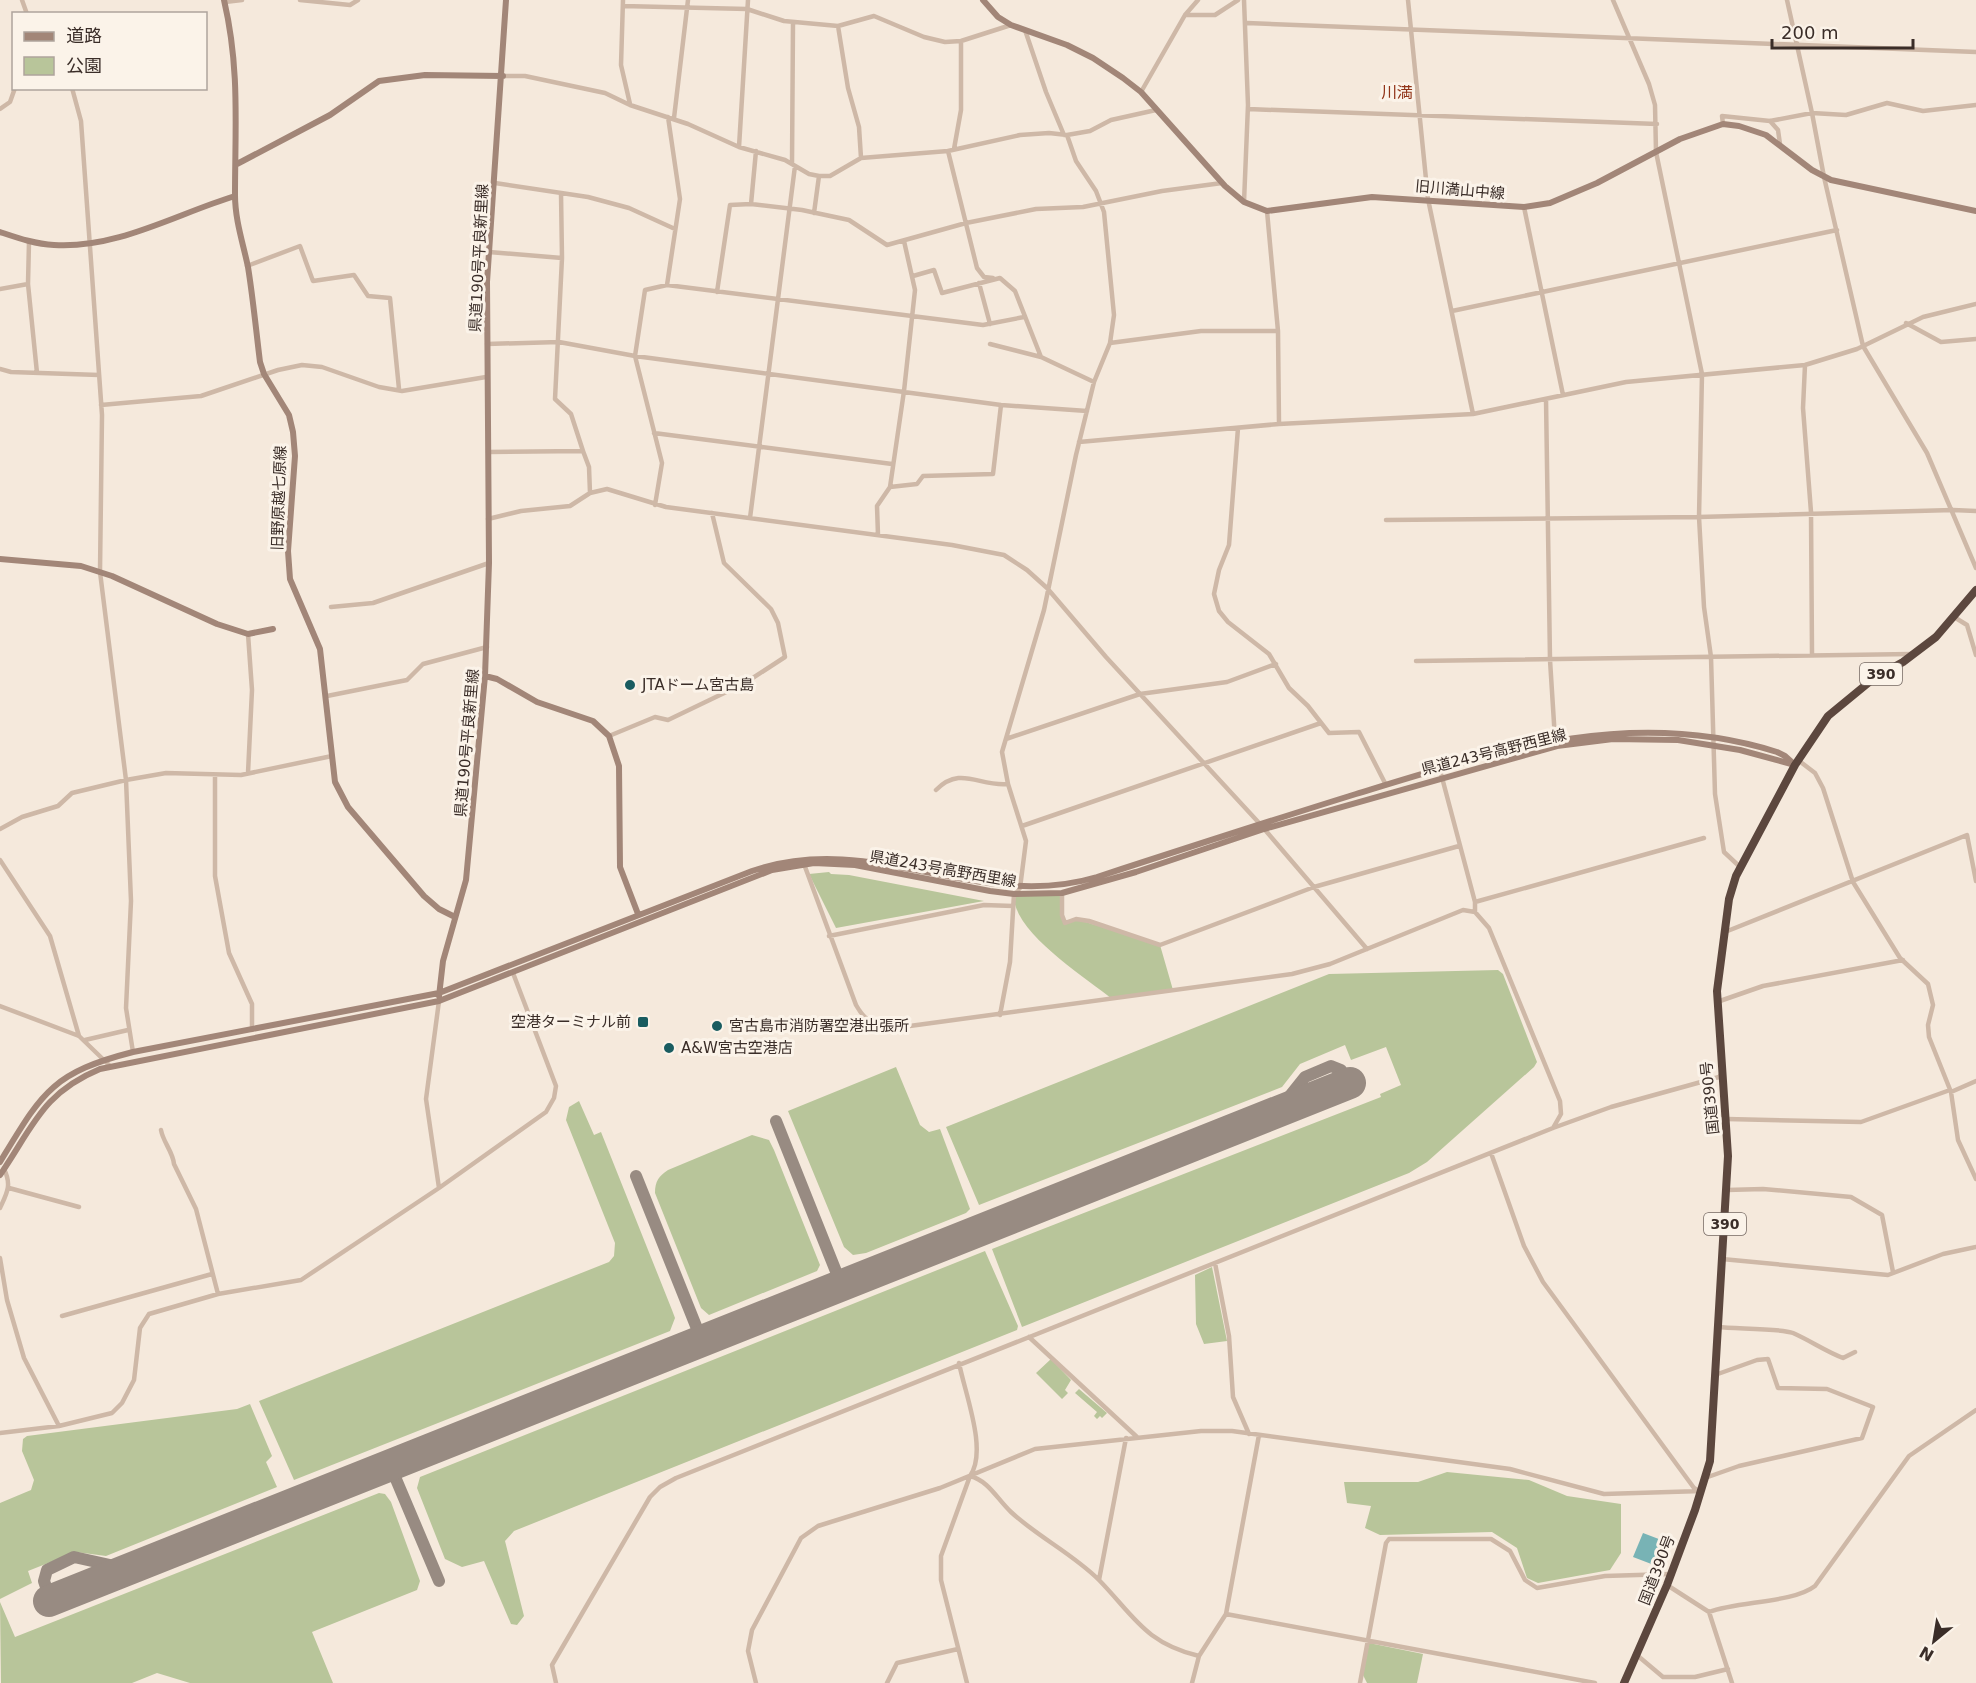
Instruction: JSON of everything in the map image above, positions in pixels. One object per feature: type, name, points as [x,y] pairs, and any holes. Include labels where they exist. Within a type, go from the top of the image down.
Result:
[{"type":"highway","name":"国道390号","points":[[1624,1683],[1638,1656],[1667,1585],[1702,1491],[1710,1461],[1727,1190],[1727,1119],[1717,1002],[1730,899],[1739,866],[1796,763],[1822,724],[1841,702],[1872,679],[1914,654],[1954,617],[1976,590]]},
{"type":"main road","name":"県道190号平良新里線","points":[[439,1001],[443,961],[468,863],[487,648],[489,563],[486,377],[489,252],[507,0]]},
{"type":"main road","name":"旧川満山中線","points":[[983,0],[998,17],[1011,25],[1094,58],[1141,92],[1222,183],[1244,202],[1267,211],[1372,197],[1524,207],[1550,203],[1571,195],[1704,129],[1723,124]]},
{"type":"main road","name":"旧野原越七原線","points":[[225,1],[234,50],[237,164],[235,196],[238,227],[248,266],[264,374],[289,415],[293,432],[295,456],[288,551],[290,579],[320,649],[327,696],[334,782],[348,807],[424,896],[439,909],[455,917]]},
{"type":"main road","points":[[237,164],[330,115],[379,81],[425,75],[503,76]]},
{"type":"main road","points":[[1723,124],[1739,126],[1780,144],[1824,177],[1861,188],[1976,211]]},
{"type":"main road","points":[[0,232],[29,242],[54,245],[89,243],[149,229],[194,209],[235,196]]},
{"type":"main road","points":[[0,559],[67,563],[100,572],[193,615],[248,634],[273,629]]},
{"type":"main road","points":[[485,676],[537,702],[593,721],[609,736],[618,766],[620,867],[638,914]]},
{"type":"main road","name":"県道243号高野西里線","points":[[439,993],[769,865],[816,857],[855,859],[1020,888],[1050,888],[1080,883],[1555,739],[1637,732],[1712,740],[1777,752],[1796,763]]},
{"type":"main road","name":"県道243号高野西里線","points":[[439,1001],[749,878],[804,864],[855,865],[1014,894],[1062,893],[1136,872],[1262,826],[1386,785],[1575,743],[1640,738],[1712,740]]},
{"type":"main road","points":[[0,1162],[45,1095],[64,1077],[133,1052],[439,993]]},
{"type":"main road","points":[[2,1172],[36,1118],[53,1097],[81,1076],[106,1062],[439,1001]]},
{"type":"street","points":[[225,1],[242,0]]},
{"type":"street","points":[[300,0],[350,5],[358,0]]},
{"type":"street","points":[[667,285],[680,199],[671,118],[688,0]]},
{"type":"street","points":[[739,147],[748,0]]},
{"type":"street","points":[[1141,92],[1185,15],[1198,0]]},
{"type":"street","points":[[1185,15],[1215,15],[1238,0]]},
{"type":"street","points":[[1244,0],[1247,23],[1248,108],[1244,202]]},
{"type":"street","points":[[1408,0],[1428,199],[1473,414]]},
{"type":"street","points":[[1613,0],[1656,105],[1656,152],[1702,374],[1700,517],[1704,607],[1711,657],[1712,740],[1721,839],[1728,859],[1739,866]]},
{"type":"street","points":[[1787,0],[1824,177],[1863,346],[1927,453],[1976,568]]},
{"type":"street","points":[[630,105],[621,65],[623,3],[688,9],[747,9],[793,22],[838,26],[874,16],[945,42],[962,42],[1011,25]]},
{"type":"street","points":[[750,518],[793,165],[793,22]]},
{"type":"street","points":[[1247,23],[1976,52]]},
{"type":"street","points":[[838,26],[848,88],[859,127],[861,158]]},
{"type":"street","points":[[1000,1015],[1010,962],[1014,894],[1020,888],[1026,841],[1002,761],[1006,739],[1032,656],[1079,442],[1094,382],[1110,343],[1114,315],[1110,244],[1102,203],[1076,161],[1046,92],[1025,29]]},
{"type":"street","points":[[954,148],[961,110],[962,42]]},
{"type":"street","points":[[503,76],[525,76],[606,93],[630,105],[671,118],[739,147],[774,155],[809,174],[819,176],[830,176],[861,158],[948,151],[999,138],[1049,133],[1065,135],[1090,131],[1111,120],[1156,110]]},
{"type":"street","points":[[0,109],[10,102],[14,90]]},
{"type":"street","points":[[73,90],[81,120],[101,405],[100,572],[126,780],[131,901],[126,1008],[133,1052]]},
{"type":"street","points":[[1723,124],[1722,116],[1770,121],[1812,113],[1846,115],[1887,103],[1923,111],[1976,105]]},
{"type":"street","points":[[1248,108],[1657,124]]},
{"type":"street","points":[[1770,121],[1778,130],[1780,144]]},
{"type":"street","points":[[751,204],[756,151]]},
{"type":"street","points":[[948,151],[977,268],[984,277],[999,278],[1015,291],[1041,357]]},
{"type":"street","points":[[814,213],[819,176]]},
{"type":"street","points":[[495,183],[561,193],[629,208],[675,229]]},
{"type":"street","points":[[717,292],[730,205],[751,204],[814,213],[861,226],[887,245],[966,223],[1036,208],[1083,207],[1222,183]]},
{"type":"street","points":[[561,193],[562,258],[555,399],[571,414],[589,467],[590,493]]},
{"type":"street","points":[[1524,207],[1563,394]]},
{"type":"street","points":[[1267,211],[1278,331],[1279,424]]},
{"type":"street","points":[[1452,311],[1837,230]]},
{"type":"street","points":[[879,535],[877,506],[890,487],[904,391],[915,290],[904,241]]},
{"type":"street","points":[[29,242],[28,284],[38,373]]},
{"type":"street","points":[[248,266],[300,246],[313,281],[354,275],[368,296],[390,298],[399,388]]},
{"type":"street","points":[[489,252],[562,258]]},
{"type":"street","points":[[913,276],[934,270],[942,293],[999,278]]},
{"type":"street","points":[[979,283],[990,324]]},
{"type":"street","points":[[0,289],[28,284]]},
{"type":"street","points":[[655,505],[662,463],[635,356],[645,290],[667,285],[911,317],[990,324],[1024,317]]},
{"type":"street","points":[[1079,442],[1279,424],[1473,414],[1626,382],[1805,364],[1863,346],[1906,324],[1950,308],[1976,304]]},
{"type":"street","points":[[1906,324],[1941,342],[1976,339]]},
{"type":"street","points":[[1110,343],[1201,331],[1278,331]]},
{"type":"street","points":[[487,345],[559,342],[635,356],[768,375],[1001,405],[1087,411]]},
{"type":"street","points":[[990,344],[1041,357],[1094,382]]},
{"type":"street","points":[[1805,364],[1803,408],[1811,512],[1812,654]]},
{"type":"street","points":[[101,405],[201,396],[289,367],[313,365],[379,387],[399,388],[402,391],[486,377]]},
{"type":"street","points":[[0,369],[99,375]]},
{"type":"street","points":[[1546,399],[1550,660],[1555,739]]},
{"type":"street","points":[[890,487],[917,483],[923,476],[993,474],[1001,405]]},
{"type":"street","points":[[1238,428],[1229,545],[1219,570],[1214,594],[1219,611],[1228,622],[1269,654],[1289,688],[1308,706],[1329,733],[1359,732],[1386,785]]},
{"type":"street","points":[[654,433],[892,464]]},
{"type":"street","points":[[488,452],[583,451]]},
{"type":"street","points":[[488,519],[521,511],[570,506],[590,493],[607,489],[655,505],[988,550],[1018,563],[1047,588],[1140,694],[1262,826],[1367,949]]},
{"type":"street","points":[[1386,520],[1976,511]]},
{"type":"street","points":[[609,736],[654,717],[668,720],[745,683],[785,657],[778,623],[771,609],[749,590],[724,563],[712,513]]},
{"type":"street","points":[[331,607],[374,603],[489,563]]},
{"type":"street","points":[[1954,617],[1967,625],[1976,655]]},
{"type":"street","points":[[248,634],[252,690],[248,773]]},
{"type":"street","points":[[327,696],[407,680],[423,664],[487,648]]},
{"type":"street","points":[[1416,662],[1914,654]]},
{"type":"street","points":[[1006,739],[1140,694],[1227,682],[1276,664]]},
{"type":"street","points":[[1022,826],[1321,723]]},
{"type":"street","points":[[0,829],[22,817],[58,806],[72,793],[126,780],[166,773],[216,775],[248,773],[332,756]]},
{"type":"street","points":[[1796,763],[1815,773],[1823,788],[1852,882],[1903,960],[1928,984],[1932,996],[1929,1037],[1950,1091],[1958,1140],[1976,1179]]},
{"type":"street","points":[[1441,773],[1475,902],[1475,912]]},
{"type":"street","points":[[216,775],[215,876],[229,953],[252,1004],[252,1030]]},
{"type":"street","points":[[936,790],[943,783],[956,778],[1008,784]]},
{"type":"street","points":[[1725,932],[1967,835],[1976,881]]},
{"type":"street","points":[[1475,902],[1704,838]]},
{"type":"street","points":[[1062,893],[1062,915],[1065,923],[1076,919],[1089,921],[1160,945],[1314,887],[1459,846]]},
{"type":"street","points":[[0,860],[50,936],[79,1036]]},
{"type":"street","points":[[804,864],[856,1005],[865,1018],[877,1026],[907,1026],[1000,1015],[1292,974],[1367,949],[1463,910],[1475,912],[1489,928],[1560,1101],[1561,1114],[1553,1128]]},
{"type":"street","points":[[829,936],[984,905],[1013,906]]},
{"type":"street","points":[[1717,1002],[1763,986],[1903,960]]},
{"type":"street","points":[[0,1433],[59,1426],[112,1413],[122,1403],[134,1380],[140,1328],[149,1314],[218,1294],[301,1280],[439,1188],[546,1112],[554,1098],[556,1086],[513,973]]},
{"type":"street","points":[[439,1001],[426,1099],[439,1188]]},
{"type":"street","points":[[0,1006],[79,1036],[86,1040],[106,1062]]},
{"type":"street","points":[[86,1040],[128,1030]]},
{"type":"street","points":[[556,1683],[552,1665],[646,1502],[660,1487],[689,1472],[1553,1128],[1611,1107],[1719,1077],[1722,1073]]},
{"type":"street","points":[[1727,1119],[1861,1122],[1976,1082]]},
{"type":"street","points":[[160,1130],[163,1142],[174,1157],[174,1164],[196,1209],[218,1294]]},
{"type":"street","points":[[1491,1153],[1524,1246],[1542,1282],[1694,1488],[1702,1491]]},
{"type":"street","points":[[0,1208],[9,1188],[9,1179],[2,1172]]},
{"type":"street","points":[[9,1188],[79,1207]]},
{"type":"street","points":[[1727,1190],[1762,1189],[1851,1197],[1882,1215],[1893,1272]]},
{"type":"street","points":[[1722,1260],[1888,1275],[1943,1254],[1976,1247]]},
{"type":"street","points":[[0,1258],[9,1309],[24,1358],[59,1426]]},
{"type":"street","points":[[1215,1263],[1229,1336],[1233,1396],[1249,1434]]},
{"type":"street","points":[[62,1316],[212,1274]]},
{"type":"street","points":[[1718,1327],[1793,1333],[1798,1338],[1816,1342],[1825,1350],[1843,1358],[1855,1352]]},
{"type":"street","points":[[1029,1336],[1137,1437]]},
{"type":"street","points":[[1705,1479],[1770,1458],[1862,1438],[1873,1407],[1827,1389],[1778,1388],[1768,1359],[1715,1375]]},
{"type":"street","points":[[959,1364],[978,1443],[976,1468],[970,1476],[941,1556],[941,1580],[966,1683]]},
{"type":"street","points":[[1709,1612],[1729,1605],[1804,1593],[1815,1586],[1909,1456],[1976,1410]]},
{"type":"street","points":[[756,1683],[748,1651],[752,1630],[801,1538],[819,1526],[888,1506],[1035,1449],[1209,1431],[1258,1435],[1510,1469],[1604,1494],[1702,1491]]},
{"type":"street","points":[[1192,1683],[1199,1656],[1226,1614],[1258,1435]]},
{"type":"street","points":[[1099,1580],[1126,1438]]},
{"type":"street","points":[[970,1476],[990,1488],[1011,1512],[1099,1580],[1140,1628],[1176,1650],[1199,1656]]},
{"type":"street","points":[[1360,1683],[1386,1543],[1389,1539],[1491,1539],[1510,1551],[1526,1580],[1538,1588],[1605,1576],[1670,1574]]},
{"type":"street","points":[[1667,1585],[1709,1612],[1732,1683]]},
{"type":"street","points":[[1226,1614],[1595,1683]]},
{"type":"street","points":[[887,1683],[897,1663],[958,1649]]},
{"type":"street","points":[[1638,1656],[1663,1677],[1674,1680],[1728,1669]]},
{"type":"street","points":[[1661,1683],[1663,1677]]},
{"type":"green space","points":[[829,872],[984,901],[836,928],[809,874]]},
{"type":"green space","points":[[1062,893],[1062,915],[1065,923],[1076,919],[1160,945],[1173,990],[1112,999],[1068,966],[1024,923],[1016,908],[1014,894]]},
{"type":"green space","points":[[1498,970],[1503,974],[1537,1062],[1427,1162],[1409,1173],[1022,1327],[992,1249],[1381,1097],[1380,1094],[1401,1085],[1386,1047],[1351,1060],[1345,1045],[1300,1064],[1282,1087],[979,1205],[946,1127],[1329,974]]},
{"type":"green space","points":[[896,1067],[920,1125],[929,1132],[940,1129],[970,1209],[966,1213],[866,1253],[853,1255],[844,1247],[788,1111]]},
{"type":"green space","points":[[579,1101],[594,1135],[601,1132],[672,1310],[675,1318],[670,1331],[294,1480],[259,1401],[609,1262],[614,1256],[615,1243],[566,1120],[569,1107]]},
{"type":"green space","points":[[752,1135],[769,1140],[820,1265],[817,1271],[709,1315],[701,1308],[655,1193],[656,1185],[660,1177],[668,1170]]},
{"type":"green space","points":[[985,1251],[1018,1326],[1017,1330],[514,1531],[505,1541],[524,1616],[517,1625],[511,1624],[484,1561],[462,1567],[445,1559],[417,1488],[420,1477]]},
{"type":"green space","points":[[1212,1267],[1227,1341],[1204,1344],[1196,1324],[1195,1275]]},
{"type":"green space","points":[[1051,1359],[1071,1380],[1065,1390],[1068,1393],[1062,1399],[1036,1373]]},
{"type":"green space","points":[[1079,1389],[1107,1413],[1102,1418],[1100,1416],[1097,1419],[1094,1416],[1097,1412],[1075,1393]]},
{"type":"green space","points":[[250,1404],[272,1456],[266,1462],[277,1487],[106,1556],[76,1552],[28,1571],[32,1583],[0,1599],[0,1503],[31,1490],[34,1480],[22,1451],[23,1439],[27,1436],[237,1409]]},
{"type":"green space","points":[[1447,1472],[1529,1480],[1567,1496],[1621,1504],[1621,1553],[1610,1570],[1538,1583],[1527,1578],[1517,1548],[1492,1532],[1380,1535],[1365,1528],[1371,1506],[1347,1503],[1344,1482],[1418,1482]]},
{"type":"green space","points":[[379,1493],[385,1494],[391,1502],[420,1581],[417,1590],[312,1632],[333,1683],[190,1683],[157,1673],[132,1683],[1,1683],[0,1602],[15,1637]]},
{"type":"green space","points":[[1369,1643],[1423,1654],[1417,1683],[1367,1683],[1363,1675]]},
{"type":"water","points":[[1643,1533],[1664,1541],[1654,1565],[1633,1557]]},
{"type":"taxiway","points":[[1277,1112],[1305,1077],[1331,1066],[1341,1070],[1345,1079],[1338,1088]]},
{"type":"taxiway","points":[[776,1121],[841,1284]]},
{"type":"taxiway","points":[[636,1176],[702,1341]]},
{"type":"taxiway","points":[[390,1465],[439,1581]]},
{"type":"taxiway","points":[[61,1596],[47,1590],[44,1581],[47,1570],[74,1557],[128,1569]]},
{"type":"runway","points":[[49,1601],[1350,1083]]},
{"type":"place","name":"JTAドーム宮古島","points":[[630,685]]},
{"type":"place","name":"空港ターミナル前","points":[[643,1022]]},
{"type":"place","name":"宮古島市消防署空港出張所","points":[[717,1026]]},
{"type":"place","name":"A&W宮古空港店","points":[[669,1048]]},
{"type":"district","name":"川満","points":[[1397,92]]}]
